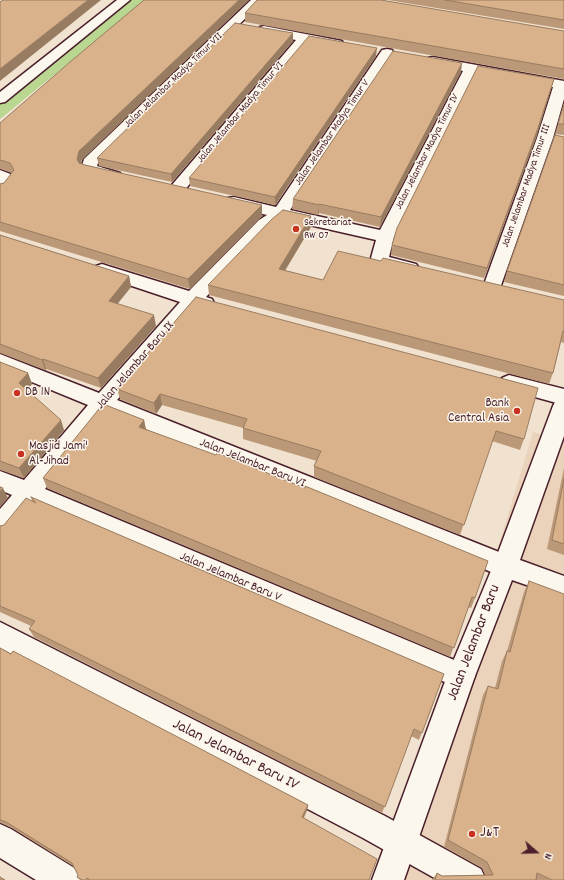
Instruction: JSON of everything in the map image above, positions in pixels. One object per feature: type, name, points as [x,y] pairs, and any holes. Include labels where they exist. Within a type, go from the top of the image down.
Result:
[{"type":"street","points":[[0,99],[124,0]]},
{"type":"street","name":"Jalan Jelambar Madya Timur VII","points":[[132,179],[89,169],[90,162],[258,0]]},
{"type":"street","points":[[233,25],[350,46]]},
{"type":"street","name":"Jalan Jelambar Madya Timur VI","points":[[176,189],[305,38]]},
{"type":"street","points":[[372,50],[402,56]]},
{"type":"street","name":"Jalan Jelambar Madya Timur V","points":[[280,213],[387,53]]},
{"type":"street","points":[[418,58],[563,85]]},
{"type":"street","name":"Jalan Jelambar Madya Timur IV","points":[[423,271],[382,261],[380,258],[385,236],[471,68]]},
{"type":"street","name":"Jalan Jelambar Madya Timur III","points":[[491,287],[552,139],[563,85]]},
{"type":"street","points":[[221,199],[385,236]]},
{"type":"street","name":"Jalan Jelambar Baru IX","points":[[0,526],[102,403],[193,299],[266,224],[280,213]]},
{"type":"street","points":[[89,266],[223,307]]},
{"type":"street","name":"Jalan Jelambar Baru VI","points":[[0,361],[505,566],[564,587]]},
{"type":"street","points":[[488,377],[564,397]]},
{"type":"street","name":"Jalan Jelambar Baru","points":[[388,880],[461,676],[505,566],[564,406]]},
{"type":"street","name":"Jalan Jelambar Baru V","points":[[0,480],[461,676]]},
{"type":"street","name":"Jalan Jelambar Baru IV","points":[[0,634],[401,842],[470,880]]},
{"type":"street","points":[[0,840],[65,880]]},
{"type":"shaded area","points":[[533,432],[564,441],[564,880],[398,880]]},
{"type":"green space","points":[[119,0],[146,0],[0,119],[0,99]]},
{"type":"building","points":[[3,0],[88,0],[0,69],[0,2]]},
{"type":"building","points":[[144,0],[239,0],[79,151],[77,159],[79,163],[85,165],[262,205],[188,279],[0,222],[0,184],[4,183],[14,170],[10,163],[0,160],[0,123]]},
{"type":"building","points":[[257,0],[381,0],[564,31],[564,69],[245,13]]},
{"type":"building","points":[[445,0],[564,0],[564,20]]},
{"type":"building","points":[[235,23],[293,33],[171,174],[97,158]]},
{"type":"building","points":[[309,36],[377,48],[275,197],[189,178]]},
{"type":"building","points":[[393,51],[462,63],[381,217],[293,199]]},
{"type":"building","points":[[478,66],[554,79],[538,128],[487,268],[392,245],[397,228]]},
{"type":"building","points":[[564,104],[564,124],[558,124]]},
{"type":"building","points":[[555,135],[564,137],[564,285],[507,271]]},
{"type":"building","points":[[283,210],[311,216],[279,269],[323,280],[338,251],[381,261],[383,258],[564,300],[564,332],[563,331],[553,373],[208,285],[272,219]]},
{"type":"building","points":[[0,235],[129,276],[109,301],[154,315],[98,378],[43,359],[42,360],[0,344]]},
{"type":"building","points":[[196,297],[538,388],[524,439],[496,431],[464,525],[314,466],[321,451],[243,428],[247,419],[160,394],[154,403],[117,389]]},
{"type":"building","name":"Masjid Jami' Al-Jihad","points":[[0,362],[28,373],[19,383],[61,420],[19,468],[0,461]]},
{"type":"building","points":[[103,404],[144,420],[139,427],[216,455],[217,453],[305,488],[305,486],[488,561],[475,598],[472,597],[454,648],[43,478]]},
{"type":"building","points":[[564,479],[564,544],[552,540]]},
{"type":"building","points":[[31,497],[444,674],[422,733],[414,729],[385,807],[29,629],[35,621],[0,606],[0,526],[4,525],[26,498],[36,503]]},
{"type":"building","points":[[529,581],[564,594],[564,880],[552,880],[537,873],[536,880],[435,880],[437,873],[442,876],[493,875],[487,862],[448,840],[488,686],[498,689],[507,651],[510,652]]},
{"type":"building","points":[[0,648],[11,654],[13,651],[308,805],[302,817],[377,859],[369,880],[90,880],[87,878],[86,880],[82,880],[77,877],[78,875],[72,863],[6,822],[0,820]]},
{"type":"place","name":"Sekretariat RW 07","points":[[296,229]]},
{"type":"place","name":"DB 1N","points":[[17,393]]},
{"type":"place","name":"Bank Central Asia","points":[[517,411]]},
{"type":"place","name":"Masjid Jami' Al-Jihad","points":[[21,454]]},
{"type":"place","name":"J&T","points":[[472,834]]}]
